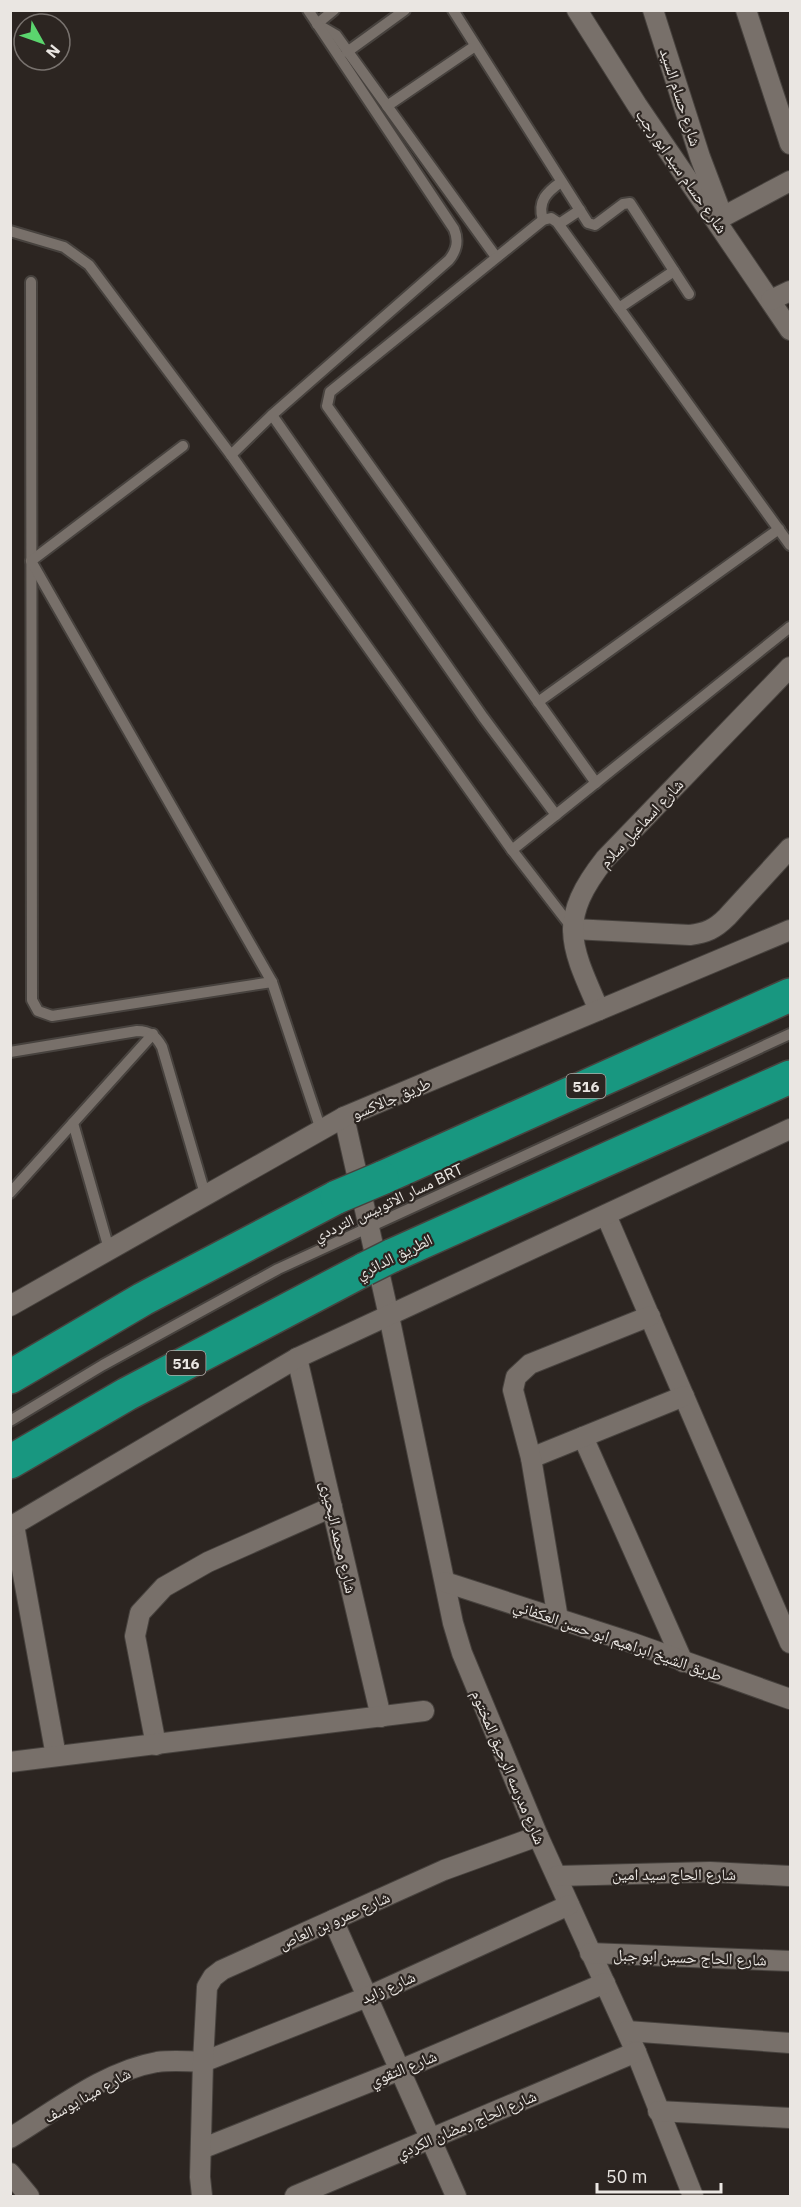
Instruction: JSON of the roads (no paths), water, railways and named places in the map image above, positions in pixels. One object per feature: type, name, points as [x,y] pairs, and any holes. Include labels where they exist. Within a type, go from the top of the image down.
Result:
[{"type":"highway","name":"516","points":[[10,1377],[143,1299],[337,1197],[790,995]]},
{"type":"highway","name":"الطريق الدائري","points":[[10,1462],[127,1394],[378,1262],[790,1077]]},
{"type":"street","name":"شارع حسام سيد ابو رجب","points":[[577,10],[637,105],[720,218],[790,330]]},
{"type":"street","name":"شارع حسام السيد","points":[[653,10],[720,218]]},
{"type":"street","points":[[746,10],[790,144]]},
{"type":"street","points":[[720,218],[790,181]]},
{"type":"street","points":[[771,300],[790,291]]},
{"type":"street","name":"شارع اسماعيل سلام","points":[[599,1010],[576,959],[573,929],[575,910],[582,891],[605,859],[790,667]]},
{"type":"street","points":[[573,929],[690,935],[704,933],[717,927],[790,848]]},
{"type":"street","name":"طريق جالاكسو","points":[[10,1306],[344,1117],[790,930]]},
{"type":"street","name":"شارع مدرسه الرحيق المختوم","points":[[344,1117],[389,1317],[453,1623],[462,1653],[538,1836],[636,2052],[693,2196]]},
{"type":"street","points":[[56,1756],[12,1526],[297,1358],[790,1130]]},
{"type":"street","points":[[606,1215],[790,1643]]},
{"type":"street","points":[[558,1618],[531,1458],[513,1390],[516,1377],[530,1365],[650,1316]]},
{"type":"street","name":"شارع محمد البحيرى","points":[[297,1358],[381,1717]]},
{"type":"street","points":[[531,1458],[684,1396]]},
{"type":"street","points":[[583,1437],[683,1662]]},
{"type":"street","points":[[156,1745],[135,1636],[140,1613],[164,1587],[208,1562],[332,1507]]},
{"type":"street","name":"طريق الشيخ ابراهيم ابو حسن العكفاني","points":[[445,1582],[633,1643],[790,1699]]},
{"type":"street","points":[[10,1762],[424,1711]]},
{"type":"street","name":"شارع عمرو بن العاص","points":[[202,2196],[200,2177],[203,2062],[207,1987],[213,1977],[222,1970],[444,1870],[538,1836]]},
{"type":"street","name":"شارع الحاج سيد امين","points":[[557,1876],[710,1872],[790,1876]]},
{"type":"street","name":"شارع زايد","points":[[203,2062],[367,1997],[569,1905]]},
{"type":"street","points":[[333,1920],[456,2196]]},
{"type":"street","name":"شارع الحاج حسين ابو جبل","points":[[590,1953],[790,1961]]},
{"type":"street","name":"شارع التقوي","points":[[201,2149],[400,2070],[605,1983]]},
{"type":"street","points":[[627,2031],[790,2043]]},
{"type":"street","name":"شارع الحاج رمضان الكردي","points":[[295,2196],[636,2052]]},
{"type":"street","name":"شارع مينا يوسف","points":[[10,2138],[114,2076],[135,2067],[157,2062],[203,2062]]},
{"type":"street","points":[[658,2111],[790,2118]]},
{"type":"street","points":[[10,2173],[29,2196]]},
{"type":"lane","points":[[231,455],[272,415],[449,260],[457,247],[453,229],[308,10]]},
{"type":"lane","points":[[317,24],[334,10]]},
{"type":"lane","points":[[348,52],[405,10]]},
{"type":"lane","points":[[453,10],[588,223],[595,225],[623,204],[630,203],[689,294]]},
{"type":"lane","points":[[317,24],[336,35],[496,257]]},
{"type":"lane","points":[[387,106],[475,46]]},
{"type":"lane","points":[[543,219],[541,208],[544,197],[561,182]]},
{"type":"lane","points":[[559,225],[580,210]]},
{"type":"lane","points":[[596,783],[327,406],[328,396],[333,388],[543,219],[551,218],[559,225],[790,545]]},
{"type":"lane","points":[[10,231],[64,247],[89,265],[231,455],[512,850],[573,929]]},
{"type":"lane","points":[[619,308],[674,271]]},
{"type":"lane","points":[[31,282],[32,1000],[38,1011],[52,1016],[272,982]]},
{"type":"lane","points":[[272,415],[483,717],[556,815]]},
{"type":"lane","points":[[31,561],[183,446]]},
{"type":"lane","points":[[538,702],[779,528]]},
{"type":"lane","points":[[31,561],[272,982],[321,1130]]},
{"type":"lane","points":[[512,850],[790,627]]},
{"type":"lane","points":[[10,1052],[137,1031],[153,1034],[162,1047],[205,1194]]},
{"type":"lane","points":[[10,1194],[153,1034]]},
{"type":"lane","name":"مسار الاتوبيس الترددي BRT","points":[[10,1421],[103,1365],[278,1269],[790,1034]]},
{"type":"lane","points":[[73,1123],[109,1249]]}]
